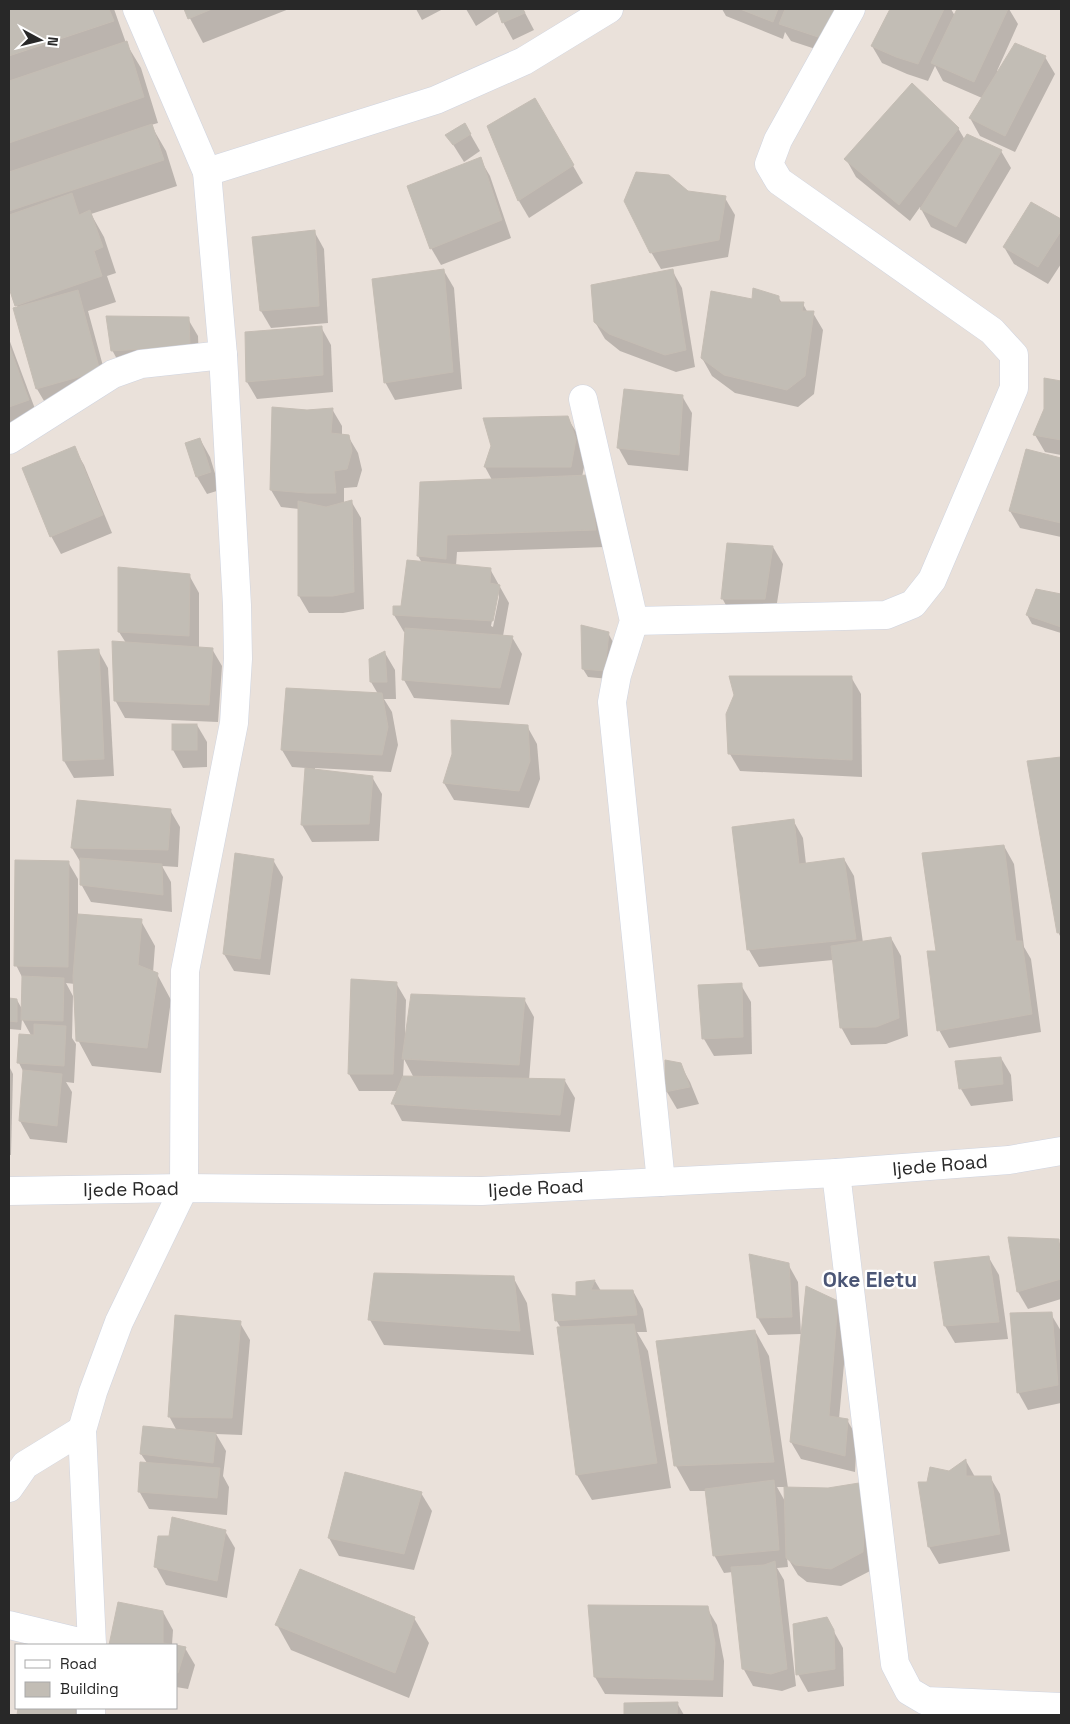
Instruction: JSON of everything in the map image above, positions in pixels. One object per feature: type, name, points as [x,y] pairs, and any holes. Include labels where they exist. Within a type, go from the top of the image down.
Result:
[{"type":"street","points":[[92,1644],[82,1430],[93,1392],[119,1322],[184,1188],[185,971],[234,723],[238,659],[237,605],[223,355],[207,172],[137,9]]},
{"type":"street","points":[[207,172],[436,100],[524,60],[609,9]]},
{"type":"street","points":[[634,621],[886,615],[913,604],[932,580],[1014,388],[1014,355],[992,331],[779,181],[769,164],[778,140],[851,9]]},
{"type":"street","points":[[9,440],[113,374],[141,364],[223,355]]},
{"type":"street","points":[[583,399],[634,621],[617,675],[612,702],[661,1182]]},
{"type":"street","name":"Ijede Road","points":[[9,1191],[184,1188],[482,1191],[836,1173],[1009,1160],[1061,1151]]},
{"type":"street","points":[[836,1173],[894,1664],[909,1691],[926,1701],[1061,1707]]},
{"type":"street","points":[[9,1488],[26,1465],[82,1430]]},
{"type":"street","points":[[9,1625],[88,1644]]},
{"type":"building","points":[[9,9],[109,9],[114,21],[9,56]]},
{"type":"building","points":[[184,9],[212,9],[188,19]]},
{"type":"building","points":[[497,9],[523,9],[525,13],[502,23]]},
{"type":"building","points":[[740,9],[778,9],[773,22]]},
{"type":"building","points":[[785,9],[844,9],[827,40],[779,24]]},
{"type":"building","points":[[890,9],[944,9],[918,64],[871,46]]},
{"type":"building","points":[[957,9],[1008,9],[974,82],[931,63]]},
{"type":"building","points":[[127,41],[144,97],[9,143],[9,81]]},
{"type":"building","points":[[1015,43],[1046,56],[1005,136],[969,118]]},
{"type":"building","points":[[912,83],[959,128],[899,205],[844,159]]},
{"type":"building","points":[[535,98],[574,165],[518,201],[487,126]]},
{"type":"building","points":[[465,123],[471,134],[453,145],[445,135]]},
{"type":"building","points":[[152,124],[164,160],[9,211],[9,172]]},
{"type":"building","points":[[967,134],[1002,150],[956,227],[920,209]]},
{"type":"building","points":[[481,157],[502,220],[430,249],[407,186]]},
{"type":"building","points":[[636,172],[669,175],[688,191],[726,196],[719,240],[650,253],[624,201]]},
{"type":"building","points":[[72,193],[79,215],[90,210],[103,247],[94,251],[102,276],[15,306],[9,288],[9,215]]},
{"type":"building","points":[[1031,202],[1061,219],[1061,231],[1038,267],[1003,247]]},
{"type":"building","points":[[315,230],[319,306],[260,311],[252,237]]},
{"type":"building","points":[[444,269],[453,372],[384,383],[372,279]]},
{"type":"building","points":[[673,269],[686,350],[665,355],[609,334],[594,322],[591,285]]},
{"type":"building","points":[[753,288],[779,296],[779,302],[804,302],[802,311],[814,311],[805,376],[787,390],[724,375],[701,358],[711,291],[752,299]]},
{"type":"building","points":[[78,290],[100,371],[36,389],[13,308]]},
{"type":"building","points":[[106,316],[189,317],[190,346],[111,351]]},
{"type":"building","points":[[322,326],[323,375],[246,382],[245,332]]},
{"type":"building","points":[[9,345],[29,400],[9,407]]},
{"type":"building","points":[[1044,378],[1061,381],[1061,440],[1033,435],[1044,409]]},
{"type":"building","points":[[624,389],[683,395],[679,455],[617,448]]},
{"type":"building","points":[[272,407],[307,410],[333,408],[331,433],[349,435],[352,451],[347,469],[334,471],[336,493],[270,490]]},
{"type":"building","points":[[568,416],[576,439],[571,467],[484,467],[491,446],[483,418]]},
{"type":"building","points":[[200,438],[211,472],[196,477],[185,443]]},
{"type":"building","points":[[75,446],[103,515],[50,537],[22,468]]},
{"type":"building","points":[[1026,449],[1061,458],[1061,523],[1009,511]]},
{"type":"building","points":[[589,475],[596,530],[447,535],[446,559],[417,556],[420,482]]},
{"type":"building","points":[[352,500],[354,592],[333,596],[298,596],[298,501],[326,507]]},
{"type":"building","points":[[727,543],[773,546],[765,599],[721,599]]},
{"type":"building","points":[[407,560],[491,568],[490,583],[500,585],[493,621],[393,615],[393,606],[401,606]]},
{"type":"building","points":[[118,567],[190,574],[189,636],[118,632]]},
{"type":"building","points":[[1036,589],[1061,594],[1061,627],[1026,615]]},
{"type":"building","points":[[581,625],[609,632],[605,671],[582,669]]},
{"type":"building","points":[[405,628],[513,636],[500,688],[402,680]]},
{"type":"building","points":[[112,641],[213,648],[209,705],[114,701]]},
{"type":"building","points":[[99,649],[104,759],[63,761],[58,651]]},
{"type":"building","points":[[385,651],[387,682],[370,682],[369,659]]},
{"type":"building","points":[[729,676],[852,676],[852,760],[728,754],[726,714],[734,695]]},
{"type":"building","points":[[286,688],[382,693],[388,727],[382,755],[281,750]]},
{"type":"building","points":[[451,720],[528,725],[530,761],[519,791],[443,783],[452,754]]},
{"type":"building","points":[[172,724],[197,724],[197,750],[172,750]]},
{"type":"building","points":[[1061,757],[1061,932],[1057,933],[1027,761]]},
{"type":"building","points":[[305,768],[373,776],[369,824],[301,825]]},
{"type":"building","points":[[77,800],[171,809],[168,850],[71,848]]},
{"type":"building","points":[[794,819],[799,864],[844,858],[856,939],[747,950],[732,827]]},
{"type":"building","points":[[1004,845],[1016,941],[1022,941],[1032,1014],[937,1031],[927,951],[936,951],[922,853]]},
{"type":"building","points":[[235,853],[274,859],[260,959],[223,954]]},
{"type":"building","points":[[80,858],[162,864],[163,895],[80,885]]},
{"type":"building","points":[[15,860],[69,861],[68,967],[14,966]]},
{"type":"building","points":[[78,914],[142,919],[138,965],[158,973],[147,1048],[76,1041],[73,976]]},
{"type":"building","points":[[891,937],[899,1018],[876,1027],[840,1028],[831,946]]},
{"type":"building","points":[[22,976],[64,978],[63,1021],[21,1020]]},
{"type":"building","points":[[351,979],[397,982],[393,1074],[348,1074]]},
{"type":"building","points":[[742,983],[743,1037],[702,1039],[698,985]]},
{"type":"building","points":[[411,994],[525,998],[519,1065],[402,1059]]},
{"type":"building","points":[[9,998],[17,999],[17,1022],[9,1021]]},
{"type":"building","points":[[34,1024],[66,1026],[64,1066],[17,1063],[19,1034],[34,1035]]},
{"type":"building","points":[[1001,1057],[1003,1084],[959,1089],[955,1061]]},
{"type":"building","points":[[665,1060],[681,1063],[690,1087],[665,1092]]},
{"type":"building","points":[[23,1070],[62,1074],[57,1126],[19,1121]]},
{"type":"building","points":[[403,1076],[565,1079],[560,1115],[391,1104]]},
{"type":"building","points":[[1008,1237],[1059,1239],[1061,1279],[1017,1292]]},
{"type":"building","points":[[749,1254],[789,1263],[792,1317],[757,1318]]},
{"type":"building","points":[[989,1256],[999,1322],[944,1326],[934,1262]]},
{"type":"building","points":[[374,1273],[514,1276],[520,1331],[368,1320]]},
{"type":"building","points":[[595,1280],[591,1290],[633,1290],[637,1315],[555,1321],[552,1294],[576,1296],[576,1282]]},
{"type":"building","points":[[806,1286],[838,1301],[829,1416],[848,1419],[845,1456],[790,1442]]},
{"type":"building","points":[[1052,1312],[1058,1385],[1017,1393],[1010,1313]]},
{"type":"building","points":[[175,1315],[241,1321],[232,1418],[168,1417]]},
{"type":"building","points":[[634,1324],[657,1463],[576,1475],[557,1327]]},
{"type":"building","points":[[755,1330],[774,1462],[674,1466],[656,1341]]},
{"type":"building","points":[[143,1426],[216,1433],[213,1463],[140,1454]]},
{"type":"building","points":[[966,1459],[966,1476],[991,1476],[1000,1534],[928,1547],[918,1482],[927,1482],[930,1467],[949,1471]]},
{"type":"building","points":[[140,1462],[220,1468],[217,1498],[138,1492]]},
{"type":"building","points":[[345,1472],[422,1492],[404,1554],[328,1538]]},
{"type":"building","points":[[774,1480],[779,1550],[713,1556],[705,1489]]},
{"type":"building","points":[[859,1483],[865,1514],[863,1552],[831,1569],[795,1565],[786,1558],[784,1487],[828,1488]]},
{"type":"building","points":[[172,1517],[226,1530],[217,1581],[154,1567],[158,1536],[169,1536]]},
{"type":"building","points":[[775,1561],[787,1669],[771,1674],[742,1669],[731,1567],[764,1565]]},
{"type":"building","points":[[300,1569],[415,1617],[395,1673],[275,1625]]},
{"type":"building","points":[[118,1602],[163,1611],[163,1643],[170,1644],[109,1644]]},
{"type":"building","points":[[588,1605],[708,1606],[715,1643],[713,1680],[594,1677]]},
{"type":"building","points":[[827,1617],[834,1630],[835,1669],[796,1675],[793,1624]]},
{"type":"building","points":[[178,1645],[186,1647],[178,1673]]},
{"type":"building","points":[[678,1702],[677,1715],[624,1715],[624,1703]]},
{"type":"building","points":[[18,1709],[75,1709],[75,1715],[17,1715]]},
{"type":"district","name":"Oke Eletu","points":[[870,1279]]}]
